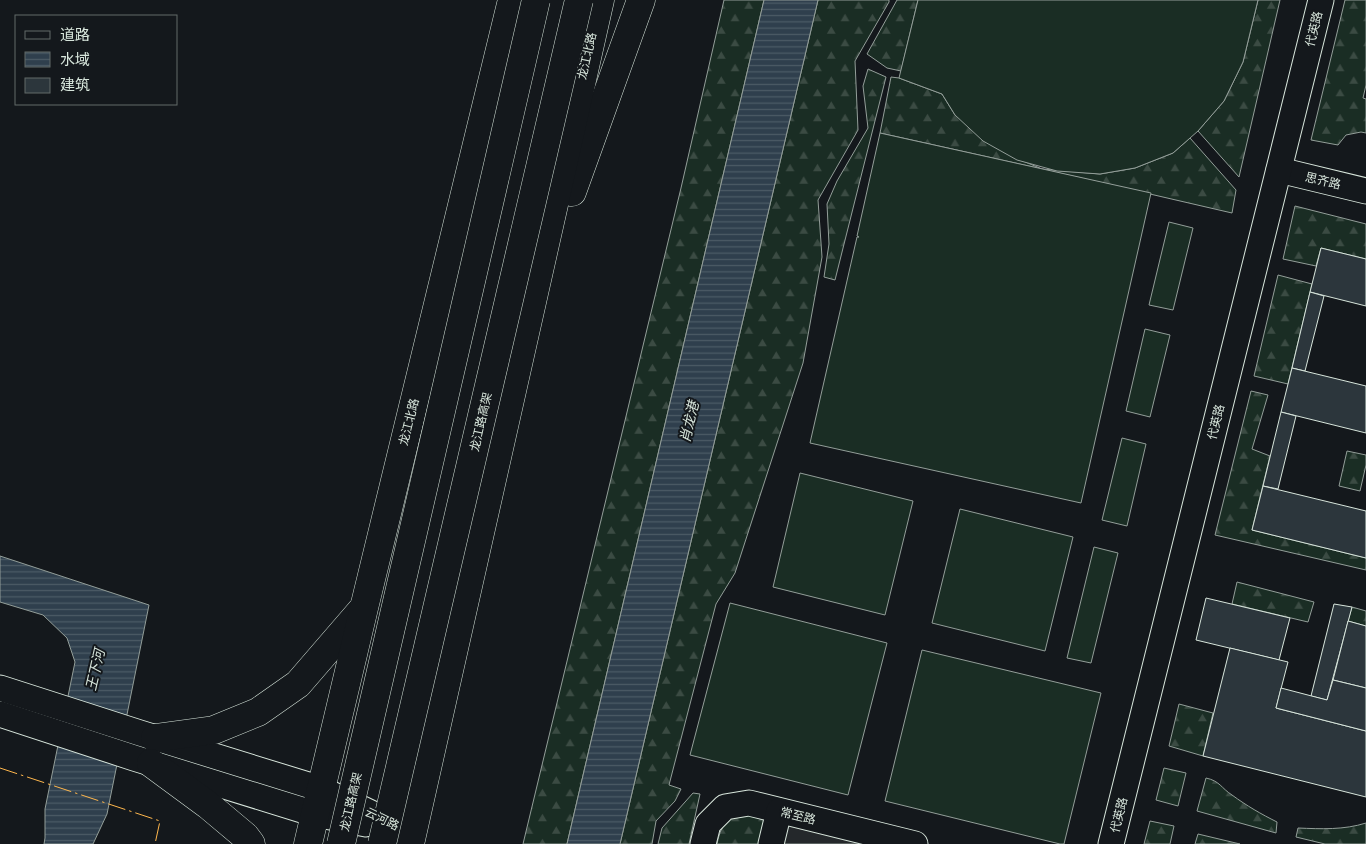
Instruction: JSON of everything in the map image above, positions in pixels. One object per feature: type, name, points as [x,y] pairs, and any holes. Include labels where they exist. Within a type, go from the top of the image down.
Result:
[{"type":"main road","name":"龙江北路","points":[[308,844],[512,0]]},
{"type":"main road","name":"龙江路高架","points":[[341,844],[536,0]]},
{"type":"main road","name":"龙江路高架","points":[[382,844],[579,0]]},
{"type":"main road","name":"龙江北路","points":[[411,839],[600,0]]},
{"type":"main road","points":[[532,302],[641,0]]},
{"type":"main road","points":[[145,748],[214,730],[258,712],[298,684],[364,608]]},
{"type":"main road","points":[[145,748],[245,836],[251,844]]},
{"type":"street","name":"代英路","points":[[1112,844],[1321,0]]},
{"type":"street","name":"思齐路","points":[[1279,170],[1366,191]]},
{"type":"street","name":"云河路","points":[[0,688],[48,703],[145,748]]},
{"type":"street","name":"云河路","points":[[0,714],[42,728],[145,748],[318,801],[411,839]]},
{"type":"street","name":"常至路","points":[[703,844],[708,824],[724,807],[749,804],[915,844]]},
{"type":"street","points":[[771,844],[779,811]]},
{"type":"green space","points":[[724,0],[764,0],[567,844],[523,844],[681,188]]},
{"type":"green space","points":[[818,0],[889,0],[889,2],[855,61],[858,130],[818,200],[822,257],[803,363],[735,573],[716,604],[669,785],[681,789],[675,801],[656,821],[652,844],[620,844]]},
{"type":"green space","points":[[897,0],[918,0],[901,71],[887,68],[867,54]]},
{"type":"green space","points":[[918,0],[1258,0],[1243,62],[1224,101],[1198,131],[1173,153],[1135,168],[1100,174],[1057,171],[1017,160],[983,141],[955,115],[942,94],[899,78]]},
{"type":"green space","points":[[1258,0],[1280,0],[1239,177],[1198,131],[1224,101],[1243,62]]},
{"type":"green space","points":[[1345,0],[1366,0],[1366,85],[1363,98],[1366,99],[1366,133],[1346,135],[1338,145],[1311,140]]},
{"type":"green space","points":[[868,69],[886,77],[835,280],[824,277],[829,244],[827,204],[837,181],[868,128],[863,86]]},
{"type":"green space","points":[[891,77],[899,78],[942,94],[955,115],[1023,161],[1042,169],[880,133]]},
{"type":"green space","points":[[880,133],[1151,193],[1081,503],[810,443],[857,237],[859,237],[857,236]]},
{"type":"green space","points":[[1190,138],[1236,190],[1232,213],[1042,169],[1100,174],[1135,168],[1173,153]]},
{"type":"green space","points":[[1295,206],[1366,224],[1366,259],[1321,248],[1316,266],[1283,259]]},
{"type":"green space","points":[[1169,222],[1193,228],[1173,310],[1149,305]]},
{"type":"green space","points":[[1278,275],[1312,284],[1288,384],[1254,376]]},
{"type":"green space","points":[[1145,329],[1170,335],[1150,417],[1126,411]]},
{"type":"green space","points":[[1251,391],[1268,395],[1252,449],[1270,456],[1252,530],[1366,558],[1366,570],[1215,535]]},
{"type":"green space","points":[[1122,438],[1146,444],[1127,526],[1102,520]]},
{"type":"green space","points":[[1347,451],[1366,455],[1366,465],[1360,491],[1339,486]]},
{"type":"green space","points":[[800,473],[913,501],[885,615],[773,587]]},
{"type":"green space","points":[[960,509],[1073,537],[1045,651],[932,623]]},
{"type":"green space","points":[[1094,547],[1118,553],[1091,663],[1067,658]]},
{"type":"green space","points":[[1237,582],[1314,602],[1308,622],[1232,604]]},
{"type":"green space","points":[[730,603],[887,643],[848,795],[690,755]]},
{"type":"green space","points":[[1352,607],[1366,611],[1366,626],[1348,621]]},
{"type":"green space","points":[[922,650],[1101,693],[1064,844],[885,801]]},
{"type":"green space","points":[[1179,704],[1213,713],[1203,756],[1169,746]]},
{"type":"green space","points":[[1164,768],[1186,773],[1178,806],[1156,800]]},
{"type":"green space","points":[[1206,778],[1220,785],[1243,803],[1277,822],[1276,833],[1197,811]]},
{"type":"green space","points":[[693,793],[700,794],[689,844],[658,844],[662,828]]},
{"type":"green space","points":[[750,813],[762,817],[768,829],[763,844],[717,844],[721,830],[727,822]]},
{"type":"green space","points":[[1150,821],[1174,826],[1170,844],[1144,844]]},
{"type":"green space","points":[[1366,823],[1366,844],[1325,844],[1296,837],[1298,828],[1341,828]]},
{"type":"green space","points":[[1198,834],[1240,844],[1195,844]]},
{"type":"shaded area","points":[[786,822],[882,844],[780,844]]},
{"type":"water","name":"肖龙港","points":[[764,0],[818,0],[620,844],[567,844]]},
{"type":"water","name":"王下河","points":[[0,556],[149,605],[107,814],[93,844],[44,844],[45,809],[75,662],[67,638],[43,615],[0,602]]},
{"type":"building","points":[[1321,248],[1366,259],[1366,306],[1310,292]]},
{"type":"building","points":[[1310,292],[1324,296],[1305,371],[1292,368]]},
{"type":"building","points":[[1292,368],[1366,386],[1366,433],[1281,412]]},
{"type":"building","points":[[1281,412],[1296,416],[1278,489],[1263,486]]},
{"type":"building","points":[[1263,486],[1366,511],[1366,558],[1252,530]]},
{"type":"building","points":[[1206,598],[1290,618],[1279,660],[1196,640]]},
{"type":"building","points":[[1334,604],[1352,607],[1327,700],[1311,696]]},
{"type":"building","points":[[1348,621],[1366,626],[1366,688],[1333,680]]},
{"type":"building","points":[[1230,648],[1288,662],[1276,708],[1366,731],[1366,797],[1203,756]]},
{"type":"building","points":[[1333,680],[1366,688],[1366,731],[1276,708],[1281,688],[1327,700]]},
{"type":"power","points":[[0,768],[160,821],[155,844]]}]
